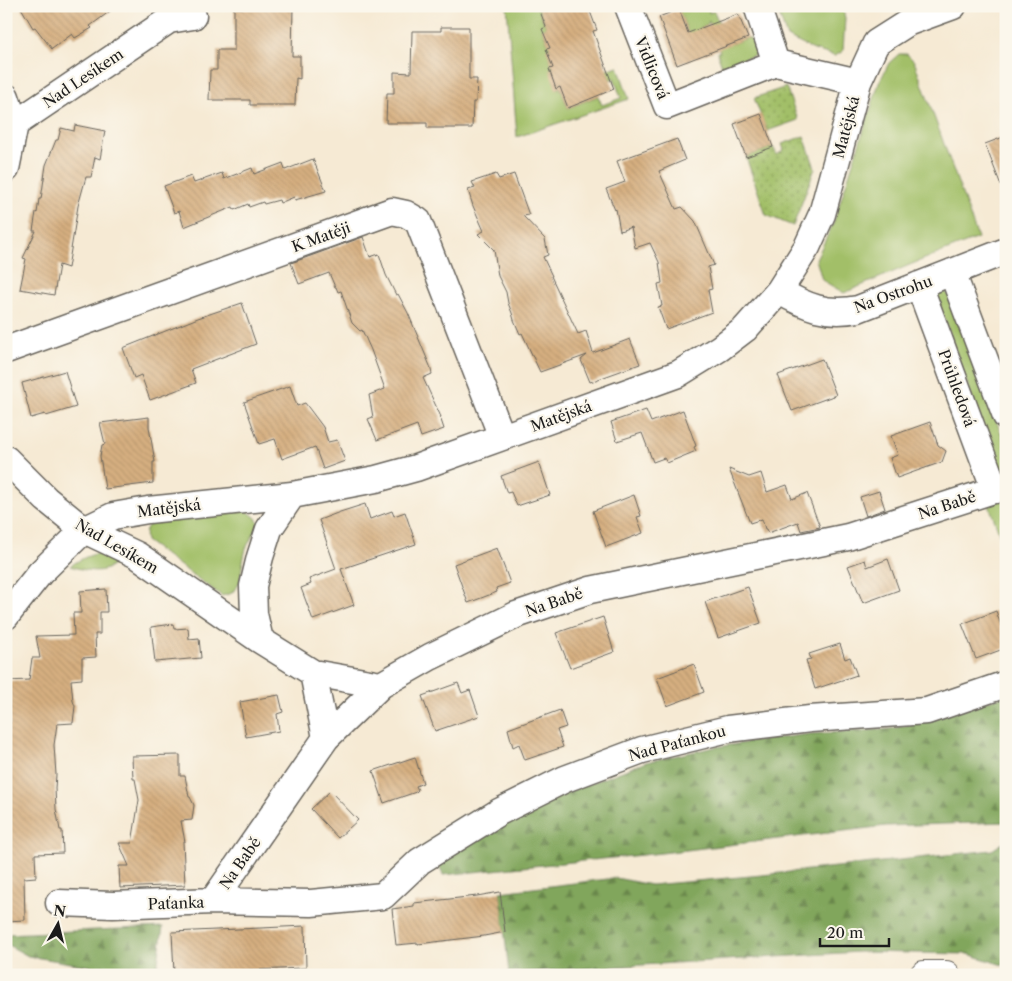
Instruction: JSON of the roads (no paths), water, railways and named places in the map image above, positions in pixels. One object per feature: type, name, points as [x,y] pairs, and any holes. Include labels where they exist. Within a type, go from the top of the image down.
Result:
[{"type":"street","name":"Vidlicová","points":[[628,6],[667,106],[776,63]]},
{"type":"street","points":[[757,6],[776,63],[858,82]]},
{"type":"street","name":"Matějská","points":[[6,616],[40,573],[84,530],[114,516],[148,510],[292,495],[376,479],[416,468],[678,374],[720,348],[745,329],[779,292],[806,247],[822,214],[858,82],[876,43],[909,22],[953,6]]},
{"type":"street","name":"Nad Lesíkem","points":[[14,124],[169,20],[193,16]]},
{"type":"street","points":[[6,97],[14,124],[6,169]]},
{"type":"street","name":"K Matěji","points":[[6,350],[392,211],[406,214],[418,221],[502,437]]},
{"type":"street","name":"Na Ostrohu","points":[[779,292],[809,307],[847,311],[1006,251]]},
{"type":"street","points":[[952,272],[1006,416]]},
{"type":"street","name":"Průhledová","points":[[919,285],[1000,488]]},
{"type":"street","name":"Nad Lesíkem","points":[[6,459],[46,499],[84,530],[137,555],[260,640],[313,673]]},
{"type":"street","name":"Na Babě","points":[[213,902],[326,738],[381,685],[430,657],[516,615],[590,590],[848,537],[1000,488]]},
{"type":"street","points":[[260,640],[254,614],[253,586],[269,529],[292,495]]},
{"type":"street","points":[[326,738],[313,673],[381,685]]},
{"type":"street","name":"Nad Paťankou","points":[[383,896],[420,861],[499,812],[564,778],[642,750],[728,729],[810,719],[927,710],[1006,684]]},
{"type":"street","name":"Paťanka","points":[[59,903],[113,905],[213,902],[311,903],[383,896]]},
{"type":"street","points":[[924,975],[946,975]]}]
